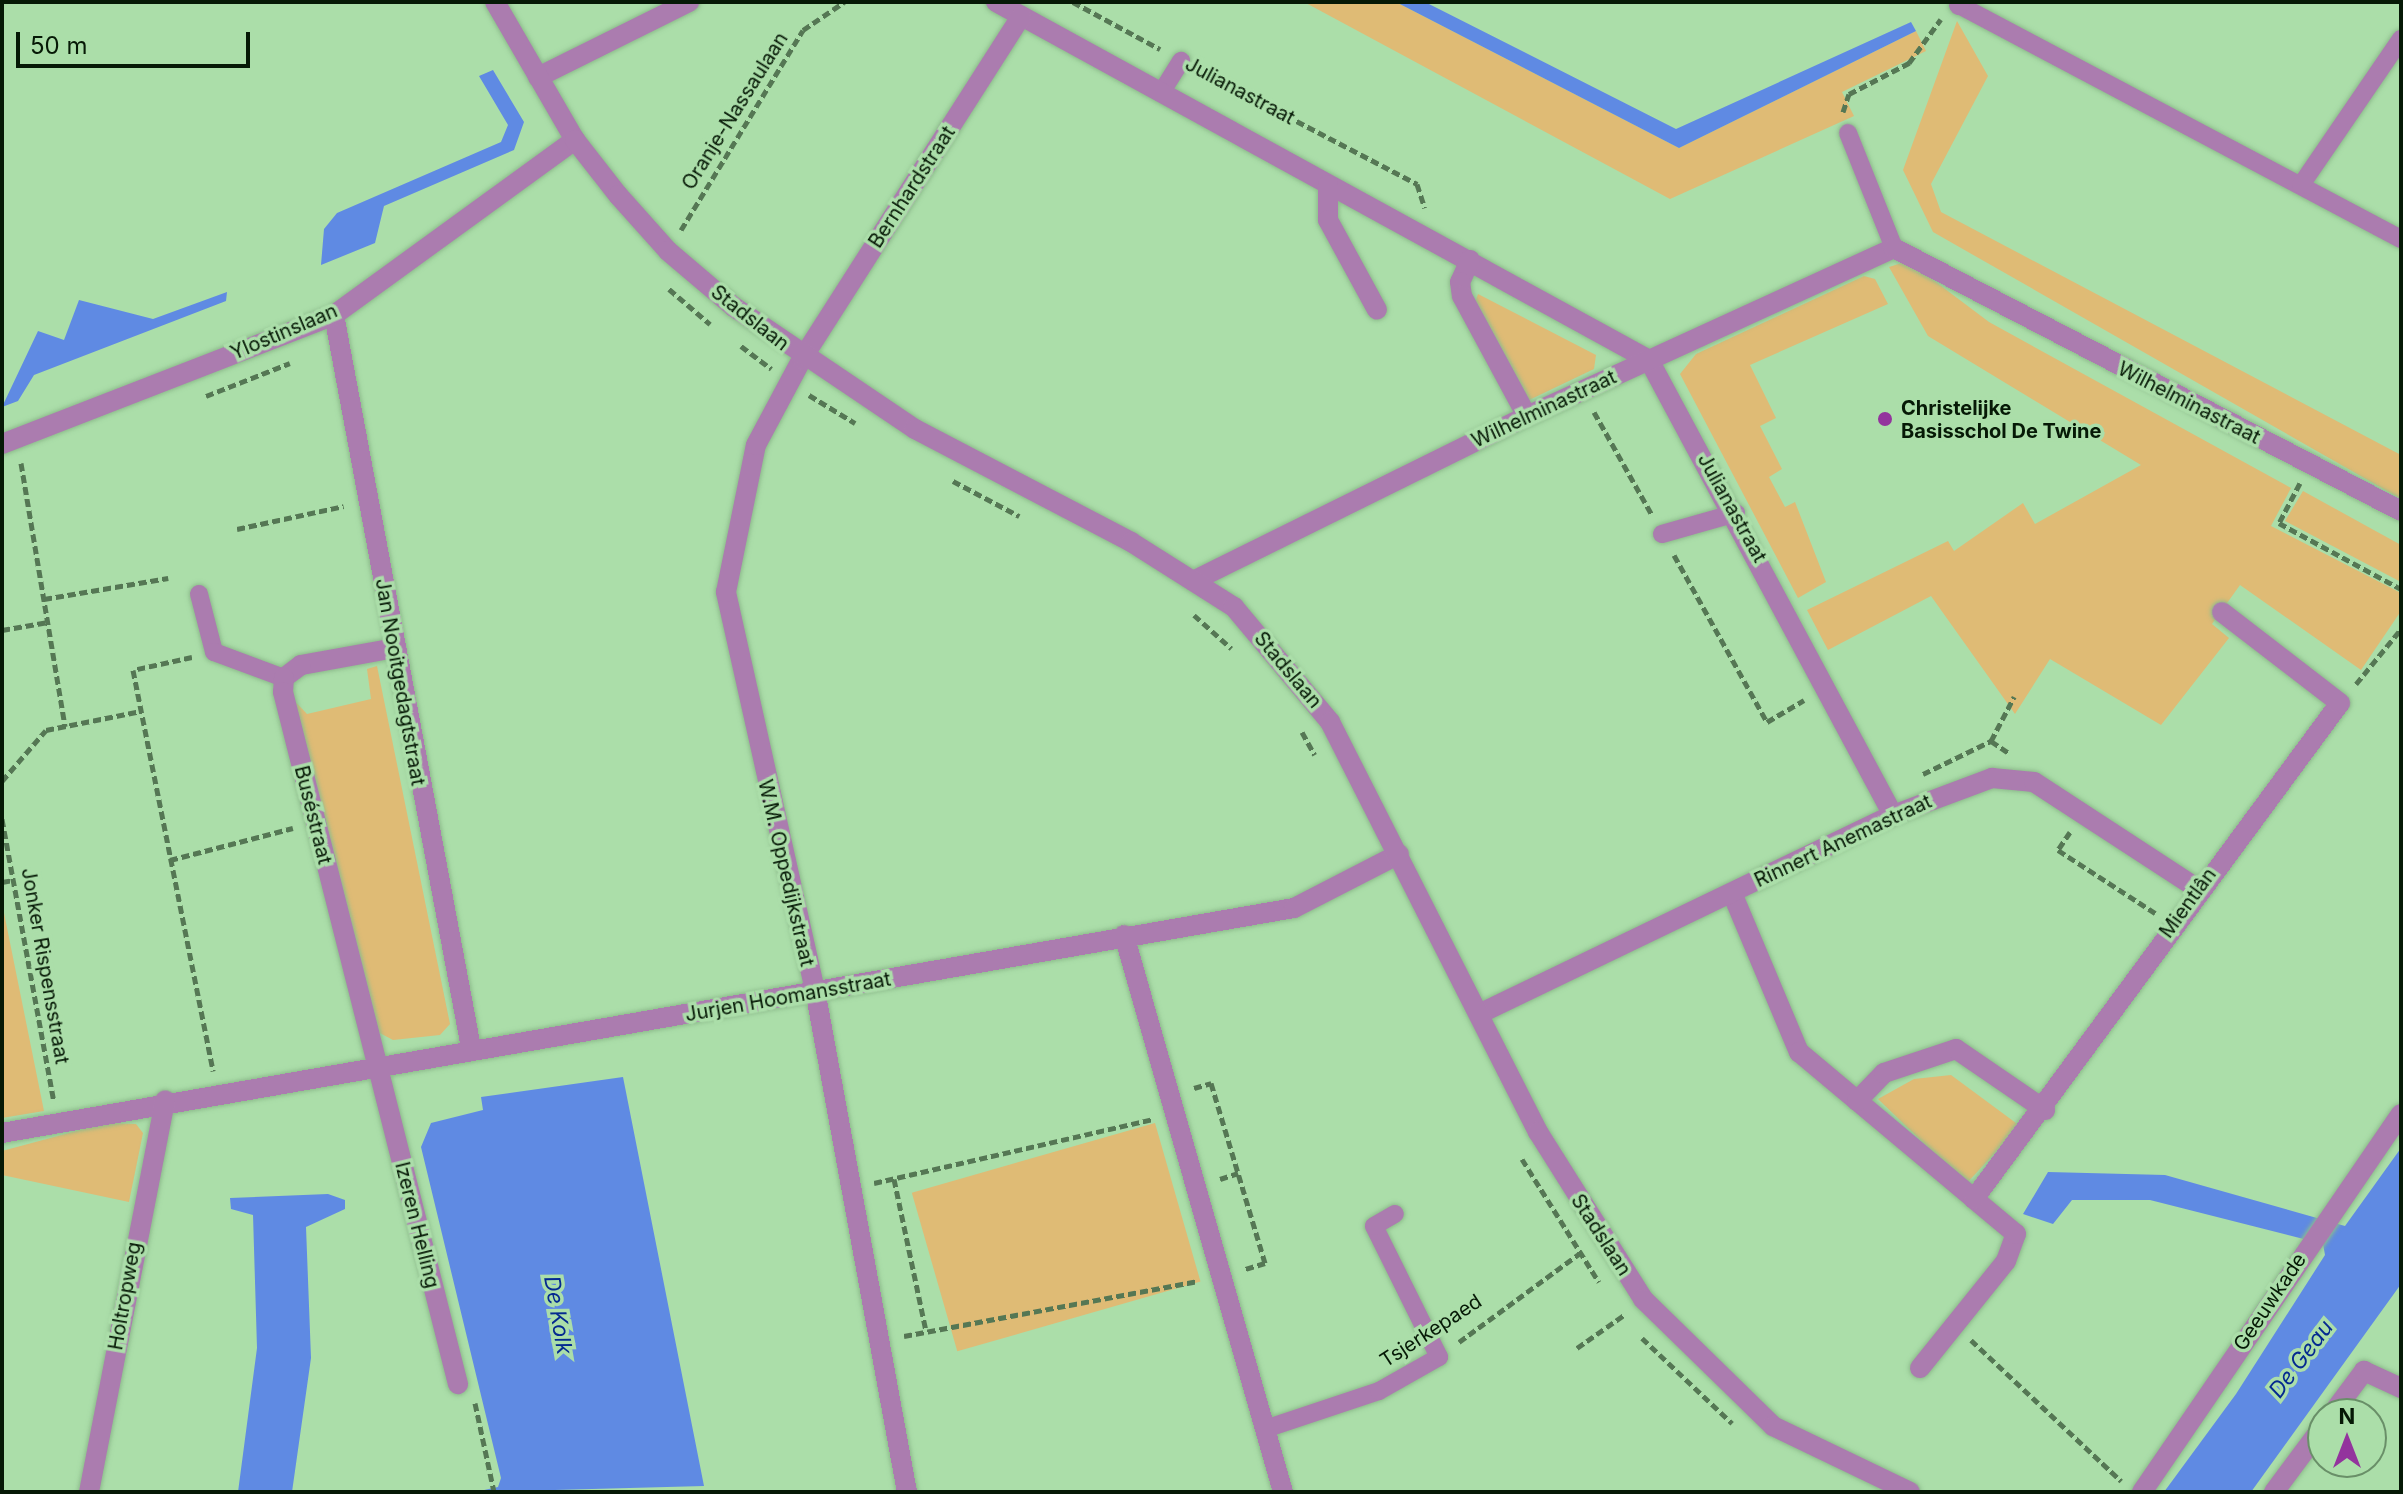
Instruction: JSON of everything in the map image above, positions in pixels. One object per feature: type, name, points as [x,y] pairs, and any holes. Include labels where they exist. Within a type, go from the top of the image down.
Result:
[{"type":"street","name":"Stadslaan","points":[[495,2],[575,140],[668,251],[802,359],[915,429],[1197,579],[1292,669],[1330,722],[1481,1013],[1538,1132],[1601,1238],[1643,1299],[1763,1418],[1910,1492]]},
{"type":"street","points":[[538,77],[689,2]]},
{"type":"street","name":"Julianastraat","points":[[996,2],[1649,360],[1829,686],[1893,815]]},
{"type":"street","name":"Bernhardstraat","points":[[802,359],[1021,16]]},
{"type":"street","name":"Ylostinslaan","points":[[10,441],[334,315],[575,140]]},
{"type":"street","points":[[1328,185],[1328,220],[1377,310]]},
{"type":"street","name":"Wilhelminastraat","points":[[1197,579],[1527,416],[1894,248],[2401,511]]},
{"type":"street","points":[[1470,260],[1460,282],[1462,296],[1527,416]]},
{"type":"street","name":"Jan Nooitgedagtstraat","points":[[334,315],[471,1048]]},
{"type":"street","name":"W.M. Oppedijkstraat","points":[[802,359],[756,445],[726,592],[816,995],[883,1340],[907,1492]]},
{"type":"street","points":[[2222,612],[2340,703]]},
{"type":"street","points":[[284,678],[301,665],[395,648]]},
{"type":"street","name":"Buséstraat","points":[[284,678],[315,822],[376,1065]]},
{"type":"street","name":"Mientlân","points":[[1974,1199],[2045,1110],[2198,889],[2340,703]]},
{"type":"street","name":"Rinnert Anemastraat","points":[[1481,1013],[1893,815],[1992,778],[2034,782],[2198,889]]},
{"type":"street","name":"Jurjen Hoomansstraat","points":[[2,1133],[57,1118],[471,1048],[816,995],[1124,935],[1294,908],[1399,854]]},
{"type":"street","points":[[1732,893],[1799,1052],[2016,1234],[2006,1261],[1920,1368]]},
{"type":"street","points":[[1124,935],[1170,1106],[1268,1428],[1283,1492]]},
{"type":"street","points":[[1857,1101],[1884,1073],[1956,1049],[2045,1110]]},
{"type":"street","name":"Izeren Helling","points":[[376,1065],[458,1384]]},
{"type":"street","name":"Holtropweg","points":[[89,1492],[165,1100]]},
{"type":"street","name":"Geeuwkade","points":[[2142,1492],[2401,1114]]},
{"type":"street","points":[[2344,1398],[2364,1371],[2401,1388]]},
{"type":"street","points":[[2274,1492],[2307,1448]]},
{"type":"lane","points":[[1959,3],[2401,239]]},
{"type":"lane","points":[[2301,185],[2401,39]]},
{"type":"lane","points":[[1161,93],[1181,61]]},
{"type":"lane","points":[[1848,133],[1894,248]]},
{"type":"lane","points":[[1662,534],[1736,513]]},
{"type":"lane","points":[[199,594],[214,652],[284,678]]},
{"type":"lane","points":[[1395,1214],[1374,1226],[1439,1357]]},
{"type":"lane","name":"Tsjerkepaed","points":[[1268,1428],[1379,1391],[1439,1357]]},
{"type":"path","name":"Oranje-Nassaulaan","points":[[668,251],[803,30],[844,2]]},
{"type":"path","name":"Julianastraat","points":[[1073,2],[1417,184],[1424,208],[1438,215]]},
{"type":"path","points":[[1848,133],[1849,94],[1909,63],[1959,3]]},
{"type":"path","points":[[659,279],[713,326]]},
{"type":"path","points":[[726,335],[789,382],[865,429]]},
{"type":"path","points":[[1582,390],[1767,722],[1829,686]]},
{"type":"path","points":[[10,441],[44,599],[65,726]]},
{"type":"path","points":[[2310,465],[2279,523],[2401,589]]},
{"type":"path","points":[[941,474],[1034,523]]},
{"type":"path","points":[[237,529],[368,501]]},
{"type":"path","points":[[44,599],[168,578]]},
{"type":"path","points":[[1188,609],[1235,651]]},
{"type":"path","points":[[2,630],[48,622]]},
{"type":"path","points":[[2340,703],[2401,629]]},
{"type":"path","points":[[214,652],[133,670],[217,1092]]},
{"type":"path","points":[[1882,793],[1991,741],[2014,697]]},
{"type":"path","points":[[2,781],[46,730],[141,711]]},
{"type":"path","points":[[1293,720],[1317,759]]},
{"type":"path","points":[[2081,814],[2058,850],[2173,925]]},
{"type":"path","name":"Jonker Rispensstraat","points":[[2,819],[57,1118]]},
{"type":"path","points":[[170,860],[315,822]]},
{"type":"path","points":[[2,882],[13,880]]},
{"type":"path","points":[[854,1188],[1170,1106],[1211,1083],[1265,1263],[1221,1276],[883,1340]]},
{"type":"path","points":[[1516,1147],[1578,1255],[1605,1291]]},
{"type":"path","points":[[894,1179],[926,1331]]},
{"type":"path","name":"Tsjerkepaed","points":[[1439,1357],[1601,1238]]},
{"type":"path","points":[[1577,1348],[1643,1299]]},
{"type":"path","points":[[1614,1303],[1629,1322]]},
{"type":"path","points":[[1954,1325],[2134,1492]]},
{"type":"path","points":[[1634,1329],[1727,1423],[1763,1418]]},
{"type":"path","points":[[458,1384],[472,1391],[494,1492]]},
{"type":"shaded area","points":[[1304,2],[1396,2],[1679,148],[1916,31],[1926,51],[1842,92],[1854,116],[1670,199]]},
{"type":"shaded area","points":[[1957,21],[1988,76],[1931,184],[1941,212],[2401,455],[2401,499],[1933,232],[1903,170]]},
{"type":"shaded area","points":[[1908,261],[1989,322],[2291,488],[2271,526],[2401,593],[2401,611],[2361,670],[2240,585],[2212,624],[2229,638],[2161,725],[2050,659],[2015,714],[1931,596],[1828,650],[1807,610],[1948,541],[1954,551],[2023,503],[2035,524],[2141,465],[1928,336],[1889,267]]},
{"type":"shaded area","points":[[1864,276],[1875,279],[1888,304],[1750,365],[1776,418],[1760,426],[1782,469],[1769,477],[1785,507],[1795,502],[1826,582],[1798,598],[1680,374],[1696,354]]},
{"type":"shaded area","points":[[1478,294],[1596,355],[1594,369],[1523,403],[1474,305]]},
{"type":"shaded area","points":[[2303,491],[2401,545],[2401,582],[2285,521]]},
{"type":"shaded area","points":[[377,666],[450,1024],[440,1035],[393,1040],[374,1030],[289,695],[307,714],[371,699],[367,669]]},
{"type":"shaded area","points":[[2,903],[44,1111],[2,1118],[4,1047]]},
{"type":"shaded area","points":[[1951,1075],[2020,1126],[1966,1184],[1878,1099],[1914,1079]]},
{"type":"shaded area","points":[[106,1123],[136,1124],[143,1133],[129,1202],[2,1175],[2,1151]]},
{"type":"shaded area","points":[[1155,1123],[1200,1282],[957,1351],[912,1193]]},
{"type":"water","points":[[1396,2],[1425,2],[1676,129],[1911,22],[1916,31],[1679,148]]},
{"type":"water","points":[[493,70],[524,122],[514,150],[384,206],[375,243],[321,265],[324,229],[337,213],[501,142],[508,125],[479,76]]},
{"type":"water","points":[[227,292],[226,301],[34,375],[18,401],[2,407],[38,331],[64,340],[79,300],[153,319]]},
{"type":"water","name":"De Kolk","points":[[623,1077],[704,1486],[475,1492],[498,1487],[501,1478],[421,1147],[431,1123],[483,1110],[481,1097]]},
{"type":"water","name":"De Geau","points":[[2401,1148],[2401,1284],[2319,1398],[2307,1398],[2307,1414],[2251,1492],[2164,1492],[2236,1394],[2325,1255],[2323,1244],[2150,1200],[2072,1200],[2053,1224],[2023,1214],[2048,1172],[2165,1175],[2345,1226]]},
{"type":"water","points":[[328,1194],[345,1200],[345,1209],[306,1227],[311,1358],[292,1492],[238,1492],[257,1348],[253,1215],[231,1209],[230,1198]]},
{"type":"place","name":"Christelijke Basisschol De Twine","points":[[1885,419]]}]
